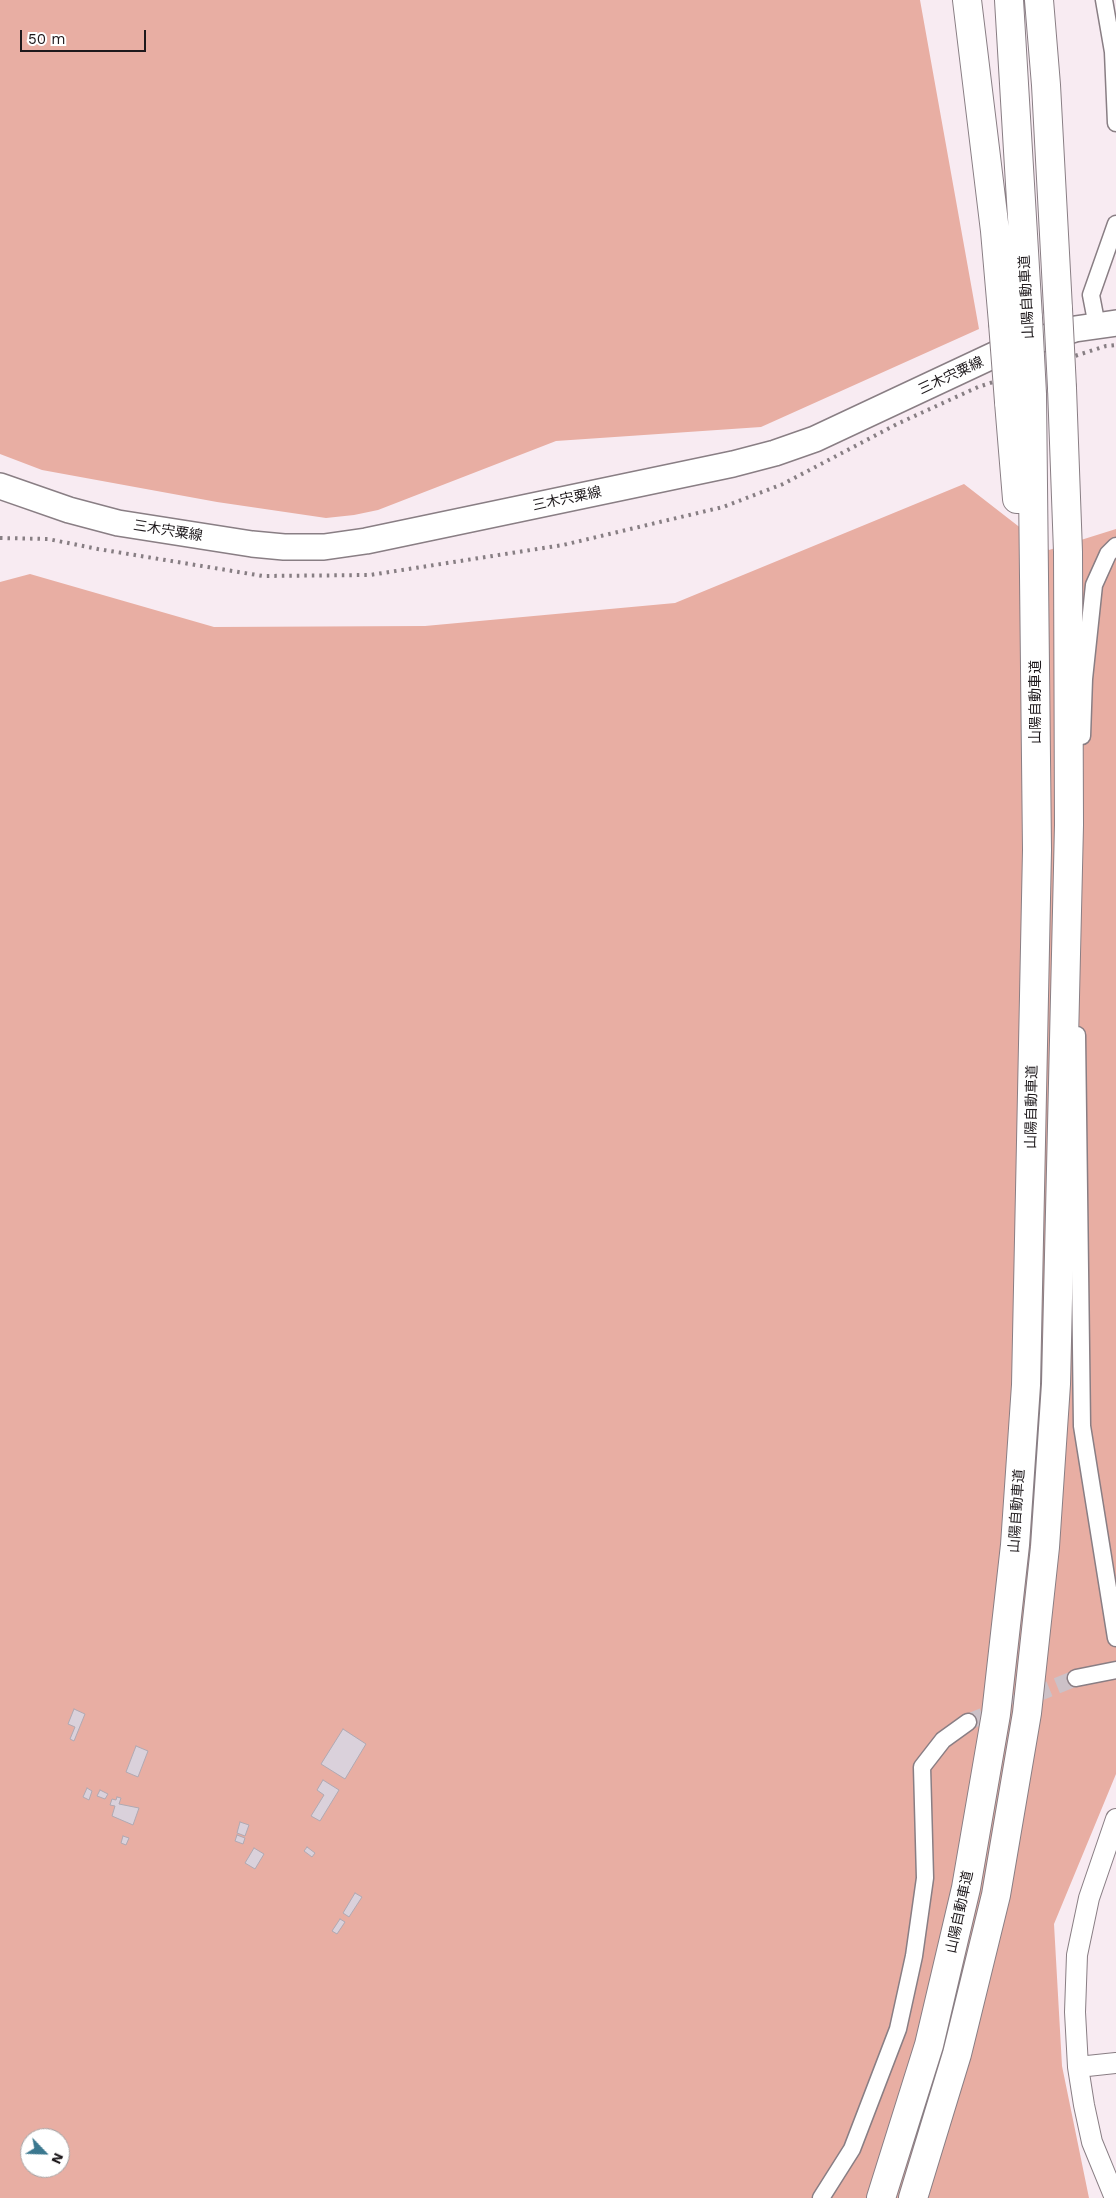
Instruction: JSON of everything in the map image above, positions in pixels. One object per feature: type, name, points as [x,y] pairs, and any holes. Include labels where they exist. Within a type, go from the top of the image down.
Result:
[{"type":"highway","points":[[967,0],[995,230],[1016,321]]},
{"type":"highway","name":"山陽自動車道","points":[[881,2198],[929,2045],[966,1888],[996,1714],[1015,1545],[1026,1366],[1038,850],[1035,718],[1016,321],[1009,0]]},
{"type":"highway","points":[[913,2198],[958,2054],[996,1895],[1026,1713],[1045,1547],[1056,1384],[1070,825],[1068,552],[1058,309],[1046,85],[1039,0]]},
{"type":"main road","name":"三木宍粟線","points":[[0,486],[69,510],[118,523],[233,541],[284,547],[324,547],[366,541],[775,454],[815,438],[1007,349],[1067,331],[1106,325]]},
{"type":"street","points":[[1104,0],[1112,52],[1116,123]]},
{"type":"street","points":[[1106,325],[1091,295],[1116,224]]},
{"type":"street","points":[[1116,546],[1108,554],[1094,585],[1084,679],[1076,988],[1082,1426],[1116,1638]]},
{"type":"street","points":[[1076,1678],[1116,1670]]},
{"type":"street","points":[[821,2198],[852,2149],[898,2028],[914,1956],[925,1878],[922,1767],[943,1740],[968,1722]]},
{"type":"street","points":[[1115,2198],[1092,2142],[1078,2067],[1075,2012],[1077,1955],[1089,1898],[1116,1819]]},
{"type":"street","points":[[1078,2067],[1116,2063]]},
{"type":"shaded area","points":[[0,0],[920,0],[979,329],[761,427],[556,441],[378,510],[354,515],[326,518],[217,502],[42,470],[0,454]]},
{"type":"shaded area","points":[[964,484],[1049,550],[1116,529],[1116,1774],[1054,1924],[1062,2066],[1089,2198],[0,2198],[0,582],[30,574],[214,627],[425,626],[675,603]]},
{"type":"building","points":[[74,1709],[85,1714],[74,1741],[70,1739],[75,1727],[68,1724]]},
{"type":"building","points":[[343,1729],[366,1744],[345,1779],[321,1764]]},
{"type":"building","points":[[136,1746],[148,1751],[138,1777],[126,1772]]},
{"type":"building","points":[[323,1780],[339,1790],[320,1821],[311,1816],[324,1795],[317,1790]]},
{"type":"building","points":[[87,1788],[92,1791],[89,1800],[83,1797]]},
{"type":"building","points":[[100,1790],[108,1794],[105,1799],[97,1796]]},
{"type":"building","points":[[117,1797],[121,1798],[119,1804],[139,1808],[133,1825],[112,1816],[115,1806],[110,1805],[112,1799],[116,1800]]},
{"type":"building","points":[[240,1822],[249,1825],[245,1836],[237,1833]]},
{"type":"building","points":[[237,1835],[245,1838],[243,1844],[235,1841]]},
{"type":"building","points":[[123,1836],[129,1838],[126,1845],[121,1843]]},
{"type":"building","points":[[307,1847],[315,1853],[312,1857],[304,1851]]},
{"type":"building","points":[[254,1848],[264,1854],[255,1869],[245,1863]]},
{"type":"building","points":[[355,1893],[362,1897],[349,1917],[343,1913]]},
{"type":"building","points":[[340,1919],[345,1922],[337,1934],[332,1931]]},
{"type":"tunnel","points":[[968,1722],[1076,1678]]},
{"type":"railway","points":[[0,538],[48,539],[263,576],[370,575],[563,545],[723,507],[783,484],[897,424],[978,387],[1106,346],[1116,345]]}]
